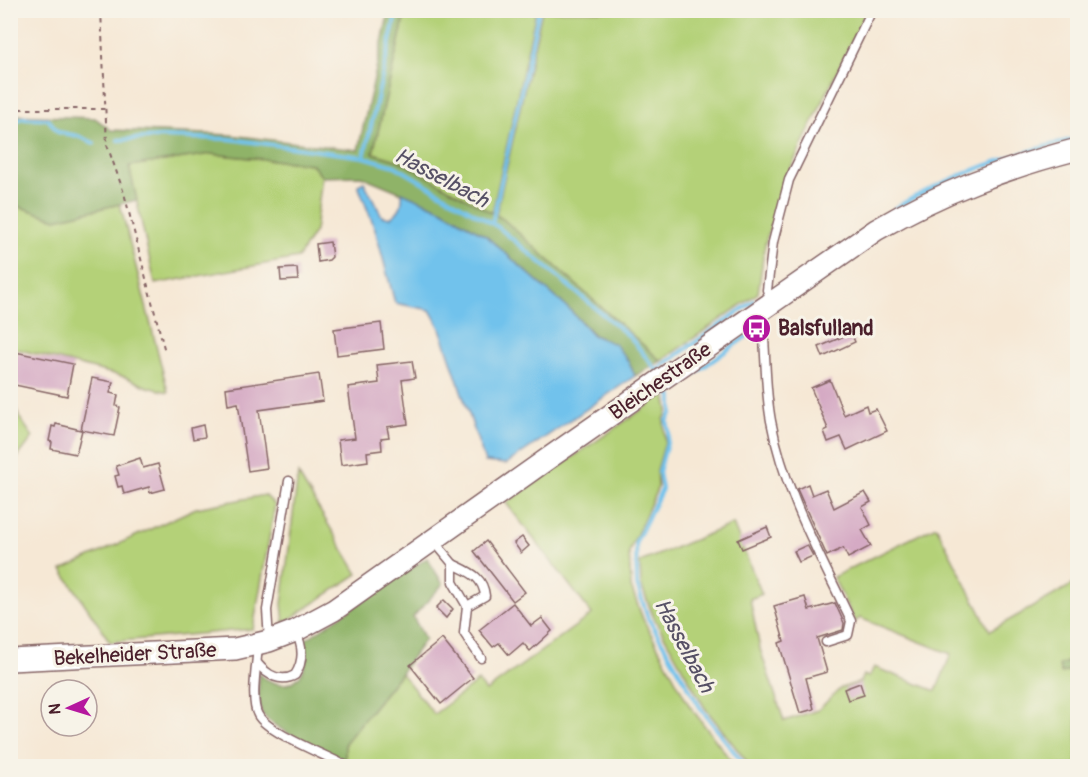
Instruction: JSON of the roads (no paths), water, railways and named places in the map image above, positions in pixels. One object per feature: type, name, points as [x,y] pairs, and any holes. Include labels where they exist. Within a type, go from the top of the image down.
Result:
[{"type":"street","name":"Bleichestraße","points":[[261,649],[334,610],[876,230],[948,191],[992,174],[1077,148]]},
{"type":"street","name":"Bekelheider Straße","points":[[10,660],[261,649]]},
{"type":"lane","points":[[826,642],[848,635],[851,621],[794,498],[777,450],[771,419],[763,325],[773,242],[789,180],[872,10]]},
{"type":"lane","points":[[289,481],[254,698],[257,715],[268,726],[346,766]]},
{"type":"lane","points":[[433,540],[453,564],[474,575],[484,585],[485,596],[467,606]]},
{"type":"lane","points":[[453,564],[453,582],[467,606],[464,633],[481,658]]},
{"type":"lane","points":[[261,649],[263,671],[284,679],[296,675],[301,661],[302,648],[295,631]]},
{"type":"water","points":[[364,182],[382,216],[390,218],[397,213],[402,204],[402,192],[443,210],[486,236],[570,310],[593,335],[615,344],[628,361],[635,376],[506,464],[485,462],[440,328],[430,310],[395,303],[375,229],[358,185]]},
{"type":"waterway","points":[[364,157],[397,10]]},
{"type":"waterway","points":[[492,223],[539,10]]},
{"type":"waterway","name":"Hasselbach","points":[[10,122],[23,118],[48,119],[58,132],[78,136],[94,143]]},
{"type":"waterway","name":"Hasselbach","points":[[118,140],[161,137],[229,139],[364,157],[395,166],[498,227],[630,337],[657,371]]},
{"type":"waterway","points":[[895,208],[939,185],[984,166],[1078,138]]},
{"type":"waterway","points":[[656,370],[754,301]]},
{"type":"waterway","points":[[670,391],[747,336]]},
{"type":"waterway","name":"Hasselbach","points":[[668,389],[672,397],[672,412],[667,421],[669,432],[659,472],[662,489],[636,542],[637,585],[648,618],[701,709],[745,766]]},
{"type":"place","name":"Balsfulland","points":[[757,328]]}]
